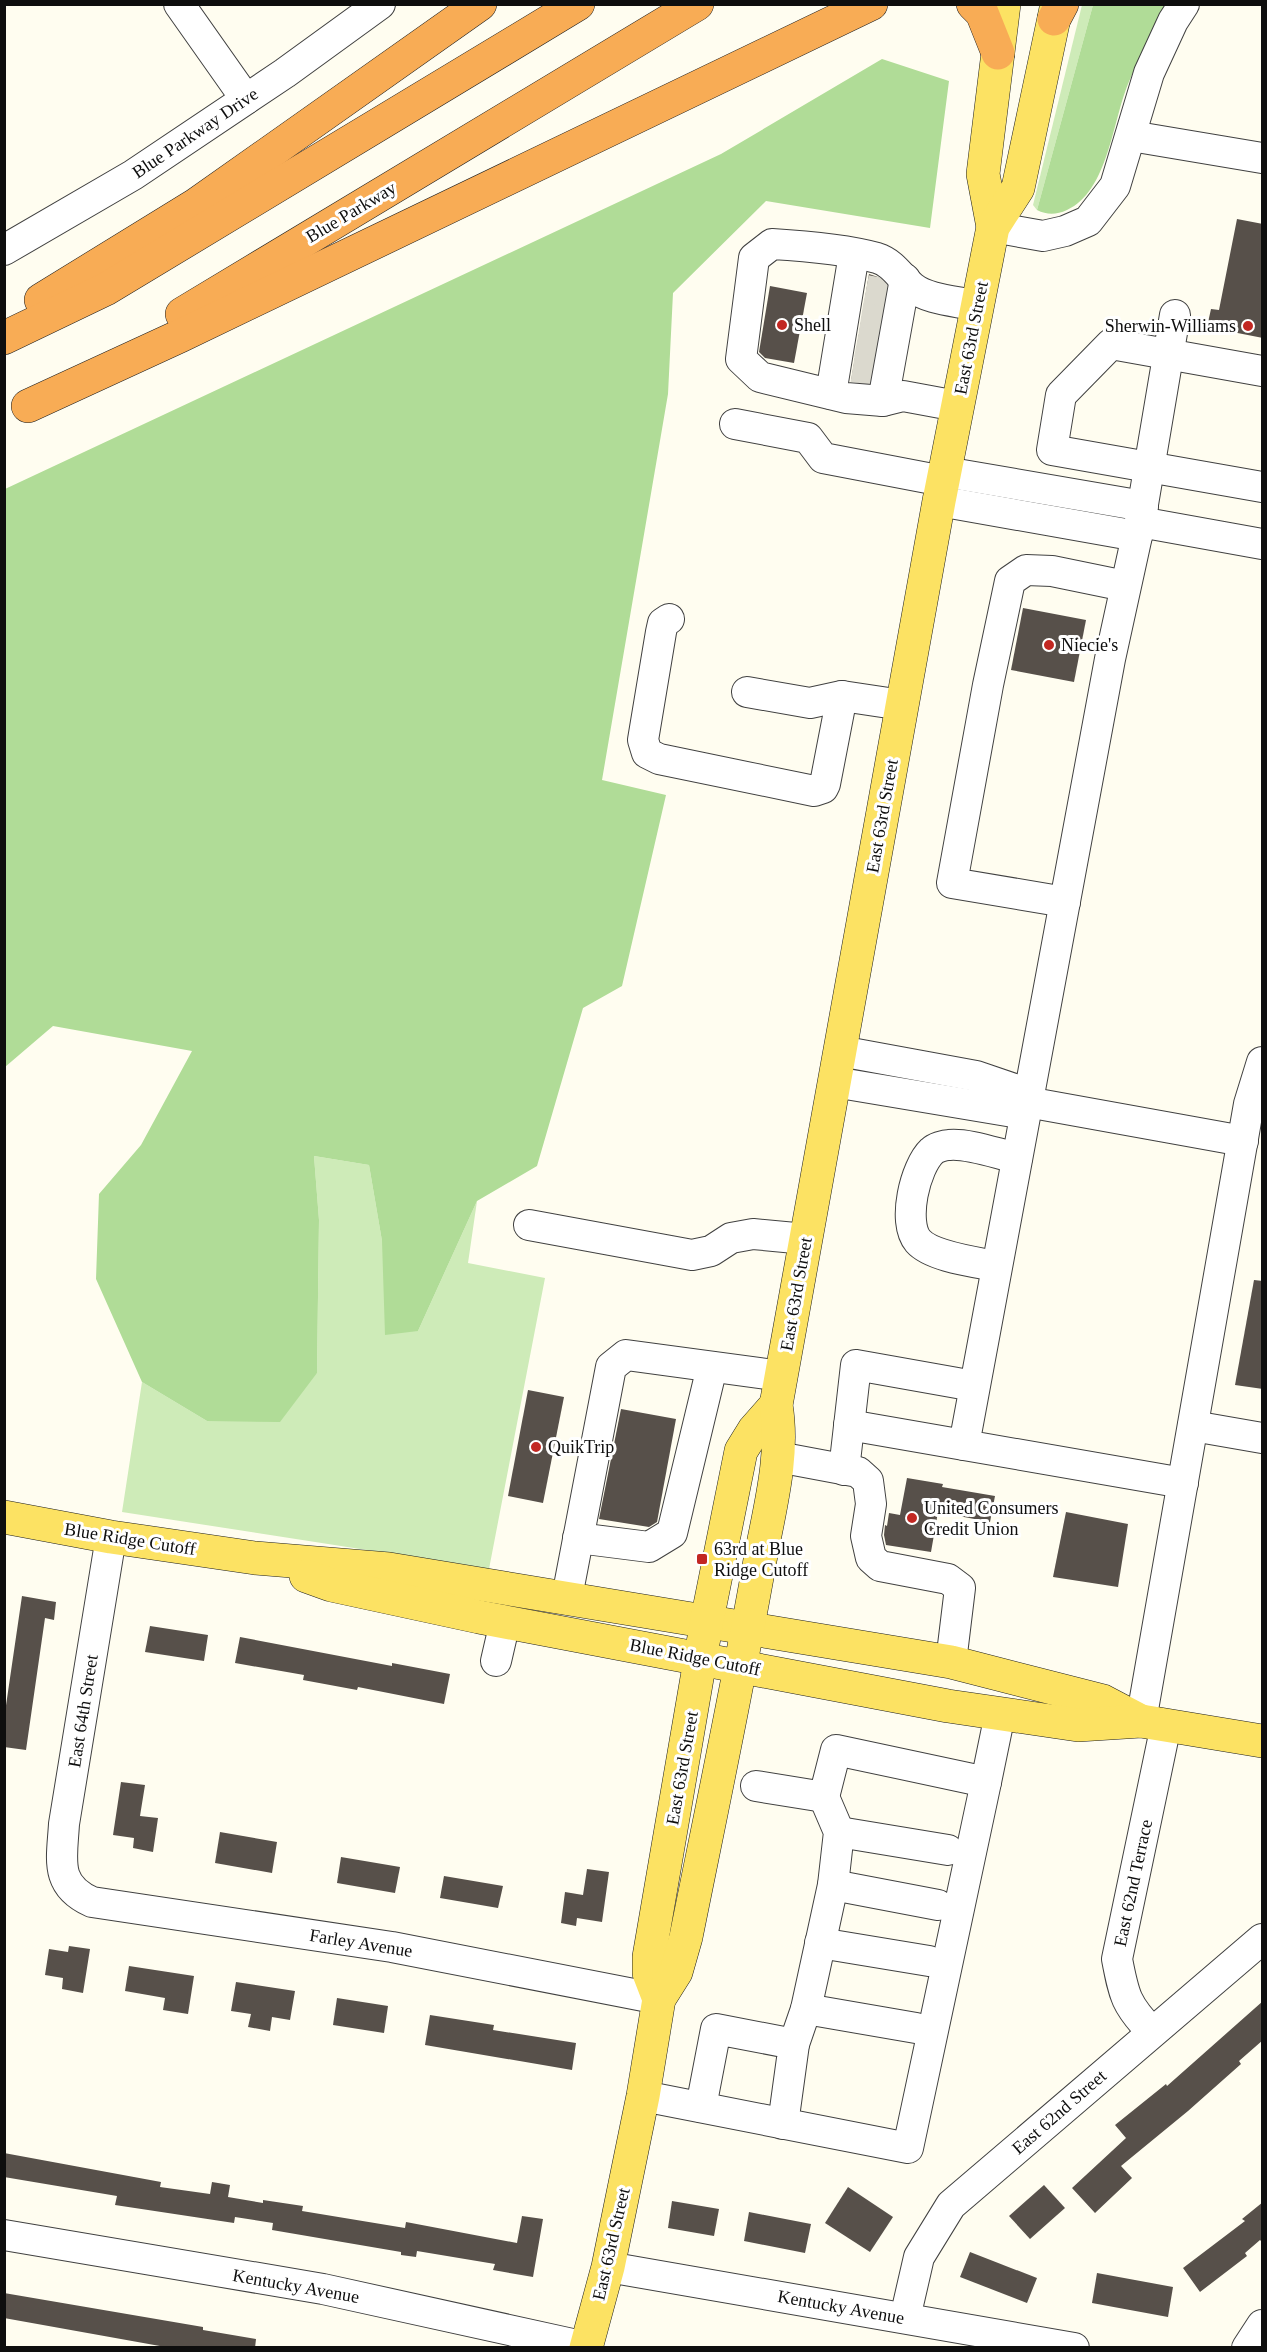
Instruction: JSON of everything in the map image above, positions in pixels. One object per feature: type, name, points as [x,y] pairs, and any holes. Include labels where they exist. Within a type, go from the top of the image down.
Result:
[{"type":"highway","points":[[4,325],[197,204],[480,4]]},
{"type":"highway","points":[[4,338],[106,289],[578,4]]},
{"type":"highway","name":"Blue Parkway","points":[[16,412],[697,4]]},
{"type":"highway","points":[[16,412],[180,336],[871,4]]},
{"type":"highway","points":[[973,4],[982,13],[998,53]]},
{"type":"main road","name":"East 63rd Street","points":[[993,228],[983,174],[1004,4]]},
{"type":"main road","name":"East 63rd Street","points":[[586,2347],[608,2267],[644,2096],[659,1999],[676,1972],[686,1937],[748,1627],[778,1457],[780,1426],[778,1390],[942,484],[977,306],[993,228],[1018,188],[1058,9]]},
{"type":"main road","name":"East 63rd Street","points":[[659,1999],[649,1973],[649,1957],[707,1620],[741,1451],[778,1390]]},
{"type":"main road","name":"Blue Ridge Cutoff","points":[[4,1517],[111,1537],[255,1558],[389,1569],[951,1662],[1103,1701],[1153,1723]]},
{"type":"main road","name":"Blue Ridge Cutoff","points":[[255,1558],[331,1585],[505,1622],[1000,1714],[1078,1725],[1153,1723],[1263,1741]]},
{"type":"street","points":[[179,4],[246,99]]},
{"type":"street","name":"Blue Parkway Drive","points":[[9,238],[132,175],[285,73],[380,4]]},
{"type":"street","points":[[993,228],[1043,236],[1065,231],[1088,221],[1115,186],[1149,73],[1173,21],[1184,4]]},
{"type":"street","points":[[1131,136],[1263,158]]},
{"type":"street","points":[[772,244],[814,247],[878,258],[894,267],[873,332],[831,394],[760,377],[741,359],[754,258],[772,244]]},
{"type":"street","points":[[854,254],[873,332],[903,396],[957,406]]},
{"type":"street","points":[[831,394],[873,332],[912,287],[925,294],[977,306]]},
{"type":"street","points":[[964,1445],[1113,642],[1140,521],[1175,315]]},
{"type":"street","points":[[1263,371],[1112,344],[1060,395],[1052,450],[1149,465],[1263,487]]},
{"type":"street","points":[[735,424],[808,438],[823,458],[942,484],[1263,544]]},
{"type":"street","points":[[1065,902],[952,883],[988,685],[1010,581],[1026,570],[1052,571],[1125,586]]},
{"type":"street","points":[[669,619],[663,623],[661,632],[644,740],[647,753],[659,759],[814,791],[819,790],[825,784],[842,696]]},
{"type":"street","points":[[747,692],[810,703],[842,696],[903,705]]},
{"type":"street","name":"East 62nd Terrace","points":[[1152,2032],[1134,2012],[1124,1996],[1117,1959],[1153,1723],[1183,1483],[1249,1104],[1263,1062]]},
{"type":"street","points":[[837,1066],[976,1076],[1027,1104],[1243,1141]]},
{"type":"street","points":[[996,1266],[943,1255],[918,1242],[910,1224],[911,1207],[919,1170],[933,1150],[948,1145],[960,1145],[1017,1158]]},
{"type":"street","points":[[529,1226],[692,1255],[711,1251],[731,1238],[753,1234],[806,1239]]},
{"type":"street","points":[[567,1598],[611,1367],[626,1355],[712,1366],[778,1390]]},
{"type":"street","points":[[844,1470],[856,1365],[975,1386]]},
{"type":"street","points":[[578,1538],[649,1547],[672,1533],[712,1366]]},
{"type":"street","points":[[849,1425],[1183,1483]]},
{"type":"street","points":[[1193,1426],[1263,1438]]},
{"type":"street","points":[[778,1457],[858,1472],[868,1481],[871,1504],[866,1536],[871,1558],[880,1566],[948,1579],[960,1588],[951,1662]]},
{"type":"street","name":"East 64th Street","points":[[68,1884],[62,1868],[64,1824],[111,1537]]},
{"type":"street","points":[[496,1661],[505,1622]]},
{"type":"street","points":[[644,2096],[908,2148],[1000,1714]]},
{"type":"street","points":[[783,2124],[795,2044],[806,2009],[833,1885],[839,1832],[824,1797],[836,1750],[986,1782]]},
{"type":"street","points":[[756,1786],[824,1797]]},
{"type":"street","points":[[839,1832],[948,1850]]},
{"type":"street","name":"Farley Avenue","points":[[68,1884],[78,1896],[92,1902],[392,1947],[659,1999]]},
{"type":"street","points":[[833,1885],[938,1905]]},
{"type":"street","name":"East 62nd Street","points":[[905,2318],[919,2257],[951,2205],[1263,1939]]},
{"type":"street","points":[[820,1943],[929,1961]]},
{"type":"street","points":[[806,2009],[916,2028]]},
{"type":"street","points":[[701,2107],[716,2029],[795,2044]]},
{"type":"street","name":"Kentucky Avenue","points":[[4,2235],[323,2289],[586,2347]]},
{"type":"street","name":"Kentucky Avenue","points":[[608,2267],[1074,2348]]},
{"type":"street","points":[[1247,2348],[1263,2325]]},
{"type":"green space","points":[[1082,5],[1093,5],[1037,210],[1033,205]]},
{"type":"green space","points":[[1093,5],[1166,5],[1128,84],[1107,154],[1092,188],[1081,201],[1067,210],[1055,214],[1044,213],[1037,210]]},
{"type":"green space","points":[[882,59],[949,81],[930,228],[766,201],[673,293],[668,394],[602,780],[666,795],[622,986],[583,1008],[537,1166],[477,1201],[418,1331],[385,1335],[382,1241],[369,1165],[314,1156],[319,1220],[317,1373],[280,1422],[207,1421],[142,1382],[96,1279],[99,1194],[141,1145],[192,1051],[53,1026],[5,1067],[5,489],[721,154]]},
{"type":"green space","points":[[314,1156],[369,1165],[382,1241],[418,1331],[477,1201],[468,1263],[545,1278],[489,1569],[122,1512],[142,1382],[207,1421],[317,1373],[319,1220]]},
{"type":"building","points":[[1237,219],[1263,224],[1263,338],[1207,327],[1211,309],[1219,310]]},
{"type":"building","name":"Shell","points":[[869,274],[878,277],[886,285],[869,383],[851,381]]},
{"type":"building","name":"Shell","points":[[770,286],[807,293],[794,363],[765,358],[759,352]]},
{"type":"building","name":"Niecie's","points":[[1023,608],[1086,620],[1074,682],[1011,670]]},
{"type":"building","points":[[1254,1280],[1263,1281],[1263,1389],[1235,1385]]},
{"type":"building","name":"QuikTrip","points":[[528,1390],[564,1397],[543,1503],[508,1496]]},
{"type":"building","name":"QuikTrip","points":[[621,1409],[676,1419],[657,1522],[649,1527],[599,1519]]},
{"type":"building","name":"United Consumers Credit Union","points":[[907,1478],[943,1484],[942,1487],[995,1496],[990,1522],[938,1512],[931,1552],[886,1545],[885,1525],[887,1526],[889,1513],[900,1515]]},
{"type":"building","points":[[1066,1512],[1128,1524],[1118,1587],[1053,1577]]},
{"type":"building","points":[[22,1596],[56,1602],[54,1620],[45,1618],[26,1750],[4,1747],[4,1719]]},
{"type":"building","points":[[150,1626],[208,1635],[204,1661],[145,1652]]},
{"type":"building","points":[[240,1637],[392,1666],[392,1663],[450,1674],[444,1704],[358,1687],[357,1690],[303,1680],[304,1675],[235,1663]]},
{"type":"building","points":[[121,1782],[145,1785],[140,1816],[158,1818],[153,1852],[133,1848],[134,1838],[113,1835]]},
{"type":"building","points":[[220,1832],[277,1842],[272,1873],[215,1863]]},
{"type":"building","points":[[341,1857],[400,1867],[395,1893],[337,1883]]},
{"type":"building","points":[[587,1869],[609,1872],[602,1922],[577,1918],[576,1926],[561,1923],[565,1892],[583,1895]]},
{"type":"building","points":[[444,1876],[503,1886],[498,1908],[440,1898]]},
{"type":"building","points":[[69,1946],[90,1949],[83,1993],[62,1989],[63,1978],[45,1975],[49,1949],[68,1952]]},
{"type":"building","points":[[129,1966],[194,1976],[188,2014],[163,2010],[165,1998],[125,1991]]},
{"type":"building","points":[[236,1982],[295,1991],[290,2020],[272,2017],[270,2031],[248,2027],[251,2014],[231,2011]]},
{"type":"building","points":[[337,1998],[388,2006],[384,2033],[333,2025]]},
{"type":"building","points":[[1263,2001],[1263,2040],[1239,2061],[1241,2064],[1121,2166],[1132,2178],[1095,2213],[1072,2188],[1126,2138],[1115,2125],[1166,2084],[1167,2086]]},
{"type":"building","points":[[430,2015],[494,2025],[493,2030],[576,2043],[572,2070],[425,2045]]},
{"type":"building","points":[[4,2153],[161,2182],[160,2187],[210,2194],[212,2182],[230,2185],[228,2197],[303,2206],[302,2211],[405,2228],[406,2222],[517,2243],[522,2216],[543,2219],[533,2277],[493,2270],[495,2264],[417,2251],[416,2257],[401,2255],[401,2252],[272,2230],[273,2223],[235,2217],[234,2223],[115,2205],[117,2196],[4,2177]]},
{"type":"building","points":[[1044,2185],[1065,2208],[1030,2239],[1009,2216]]},
{"type":"building","points":[[848,2187],[893,2217],[870,2252],[825,2223]]},
{"type":"building","points":[[672,2201],[719,2209],[714,2236],[668,2228]]},
{"type":"building","points":[[1263,2202],[1263,2243],[1260,2240],[1245,2253],[1247,2256],[1200,2292],[1183,2268],[1245,2221],[1242,2219]]},
{"type":"building","points":[[749,2212],[811,2224],[805,2253],[744,2241]]},
{"type":"building","points":[[970,2252],[1037,2278],[1027,2303],[960,2277]]},
{"type":"building","points":[[1097,2273],[1173,2287],[1168,2317],[1092,2303]]},
{"type":"building","points":[[4,2293],[203,2327],[203,2330],[256,2339],[255,2348],[171,2348],[4,2318]]},
{"type":"tunnel","points":[[866,290],[892,295]]},
{"type":"tunnel","points":[[861,318],[887,322]]},
{"type":"tunnel","points":[[857,342],[883,347]]},
{"type":"tunnel","points":[[853,367],[878,371]]},
{"type":"place","name":"Shell","points":[[782,325]]},
{"type":"place","name":"Sherwin-Williams","points":[[1248,326]]},
{"type":"place","name":"Niecie's","points":[[1049,645]]},
{"type":"place","name":"QuikTrip","points":[[536,1447]]},
{"type":"place","name":"United Consumers Credit Union","points":[[912,1518]]},
{"type":"place","name":"63rd at Blue Ridge Cutoff","points":[[702,1559]]}]
